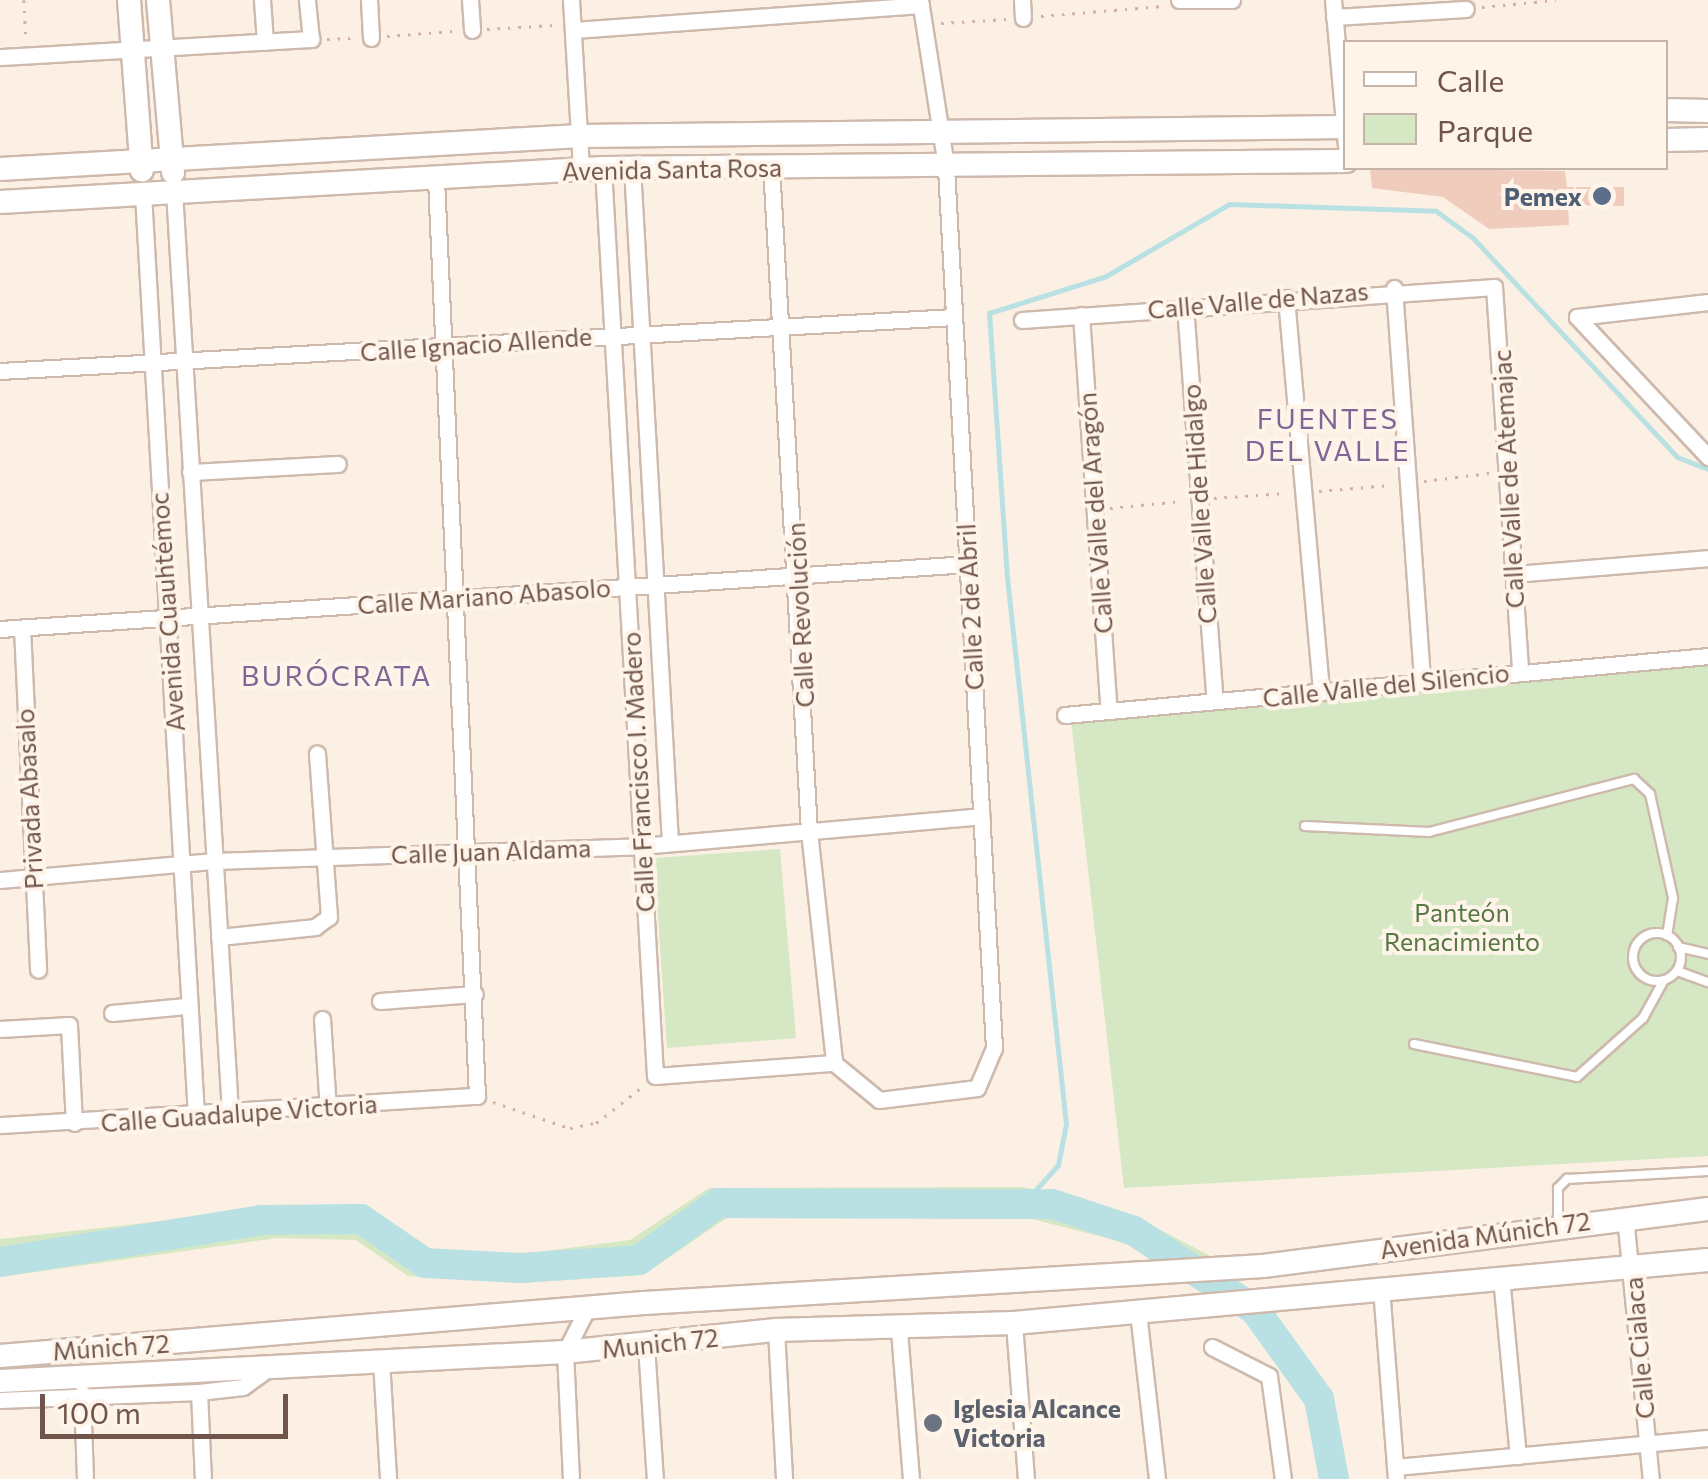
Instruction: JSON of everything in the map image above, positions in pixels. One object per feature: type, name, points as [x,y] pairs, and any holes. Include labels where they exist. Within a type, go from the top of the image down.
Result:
[{"type":"main road","points":[[128,0],[143,194]]},
{"type":"main road","points":[[158,0],[174,191]]},
{"type":"main road","points":[[1668,110],[1708,110]]},
{"type":"main road","name":"Avenida Santa Rosa","points":[[0,170],[580,136],[936,129],[1343,133]]},
{"type":"main road","points":[[1668,140],[1708,140]]},
{"type":"main road","name":"Avenida Santa Rosa","points":[[0,202],[632,167],[1343,162]]},
{"type":"main road","name":"Avenida Múnich 72","points":[[1263,1266],[1625,1216],[1708,1209]]},
{"type":"main road","name":"Avenida Múnich 72","points":[[1318,1298],[1381,1288],[1708,1260]]},
{"type":"main road","name":"Munich 72","points":[[222,1339],[588,1307],[1263,1266]]},
{"type":"main road","name":"Munich 72","points":[[0,1381],[565,1352],[776,1330],[899,1330],[1318,1298]]},
{"type":"main road","name":"Múnich 72","points":[[0,1356],[222,1339]]},
{"type":"street","points":[[262,0],[265,42]]},
{"type":"street","points":[[0,56],[310,39],[307,0]]},
{"type":"street","points":[[369,0],[370,38]]},
{"type":"street","points":[[470,0],[472,30]]},
{"type":"street","name":"Calle Francisco I. Madero","points":[[572,0],[580,136],[592,169],[611,335],[629,587],[655,1076]]},
{"type":"street","points":[[746,0],[747,19]]},
{"type":"street","points":[[1022,0],[1023,18]]},
{"type":"street","points":[[1179,2],[1232,0]]},
{"type":"street","points":[[1333,0],[1343,112]]},
{"type":"street","points":[[574,30],[920,3]]},
{"type":"street","name":"Calle 2 de Abril","points":[[834,1063],[879,1100],[977,1088],[994,1048],[946,166],[936,129],[920,3]]},
{"type":"street","points":[[1334,17],[1466,9]]},
{"type":"street","name":"Calle Revolución","points":[[771,166],[800,576],[809,831],[834,1063]]},
{"type":"street","name":"Calle Francisco I. Madero","points":[[632,167],[670,843]]},
{"type":"street","points":[[436,180],[458,596],[477,1096]]},
{"type":"street","name":"Avenida Cuauhtémoc","points":[[174,191],[230,1113]]},
{"type":"street","name":"Avenida Cuauhtémoc","points":[[143,194],[183,863],[186,1006],[196,1117]]},
{"type":"street","name":"Calle Valle de Nazas","points":[[1022,320],[1394,288],[1494,287]]},
{"type":"street","name":"Calle Valle de Atemajac","points":[[1494,287],[1520,672]]},
{"type":"street","points":[[1394,288],[1422,682]]},
{"type":"street","points":[[1286,298],[1321,692]]},
{"type":"street","points":[[1708,302],[1578,314],[1708,457]]},
{"type":"street","name":"Calle Valle de Hidalgo","points":[[1185,306],[1215,701]]},
{"type":"street","name":"Calle Valle del Aragón","points":[[1081,315],[1108,711]]},
{"type":"street","name":"Calle Ignacio Allende","points":[[0,370],[953,317]]},
{"type":"street","points":[[190,472],[338,464]]},
{"type":"street","points":[[1514,574],[1708,558]]},
{"type":"street","name":"Calle Mariano Abasolo","points":[[0,629],[968,564]]},
{"type":"street","name":"Privada Abasalo","points":[[22,628],[38,970]]},
{"type":"street","name":"Calle Valle del Silencio","points":[[1065,715],[1708,656]]},
{"type":"street","points":[[219,936],[324,923],[331,907],[318,753]]},
{"type":"street","name":"Calle Juan Aldama","points":[[0,880],[215,861],[640,846],[982,816]]},
{"type":"street","points":[[380,1001],[475,994]]},
{"type":"street","points":[[112,1012],[186,1006]]},
{"type":"street","points":[[322,1019],[328,1110]]},
{"type":"street","points":[[0,1029],[69,1025],[74,1123]]},
{"type":"street","points":[[655,1076],[834,1063]]},
{"type":"street","name":"Calle Guadalupe Victoria","points":[[0,1125],[328,1110],[477,1096]]},
{"type":"street","name":"Calle Cialaca","points":[[1625,1216],[1651,1479]]},
{"type":"street","points":[[1501,1277],[1518,1456]]},
{"type":"street","points":[[1381,1288],[1396,1473],[1518,1456],[1708,1438]]},
{"type":"street","points":[[572,1479],[565,1352],[588,1307]]},
{"type":"street","points":[[1138,1312],[1157,1479]]},
{"type":"street","points":[[1014,1323],[1026,1479]]},
{"type":"street","points":[[776,1330],[784,1479]]},
{"type":"street","points":[[899,1330],[912,1479]]},
{"type":"street","points":[[646,1346],[655,1479]]},
{"type":"street","points":[[1212,1347],[1269,1376],[1283,1479]]},
{"type":"street","points":[[380,1360],[388,1479]]},
{"type":"street","points":[[0,1400],[243,1387],[272,1366]]},
{"type":"street","points":[[199,1392],[203,1479]]},
{"type":"street","points":[[82,1393],[85,1479]]},
{"type":"lane","points":[[1305,826],[1429,832],[1634,780],[1650,794],[1673,898],[1667,936]]},
{"type":"lane","points":[[1664,980],[1641,974],[1634,952],[1643,938],[1667,936],[1678,947],[1708,954]]},
{"type":"lane","points":[[1677,971],[1678,947]]},
{"type":"lane","points":[[1414,1044],[1577,1078],[1635,1027],[1664,980],[1677,971]]},
{"type":"lane","points":[[1677,971],[1708,982]]},
{"type":"lane","points":[[1558,1226],[1558,1188],[1567,1179],[1708,1171]]},
{"type":"path","points":[[24,0],[27,55]]},
{"type":"path","points":[[1116,0],[1117,10]]},
{"type":"path","points":[[1466,9],[1556,0]]},
{"type":"path","points":[[922,24],[1179,2]]},
{"type":"path","points":[[310,39],[370,38]]},
{"type":"path","points":[[477,1096],[570,1128],[614,1112],[655,1076]]},
{"type":"green space","name":"Panteón Renacimiento","points":[[1708,663],[1708,1156],[1124,1188],[1071,720]]},
{"type":"green space","points":[[780,849],[796,1038],[667,1048],[654,858]]},
{"type":"green space","points":[[1021,1187],[1080,1197],[1151,1225],[1216,1259],[1255,1310],[1134,1245],[1032,1219],[728,1217],[643,1275],[520,1283],[408,1276],[356,1240],[277,1238],[0,1277],[0,1239],[234,1213],[261,1220],[345,1205],[429,1249],[515,1255],[630,1240],[709,1188]]},
{"type":"building","points":[[1370,170],[1565,171],[1567,187],[1624,187],[1624,206],[1568,205],[1569,225],[1489,229],[1443,197],[1372,188]]},
{"type":"waterway","points":[[1024,1203],[1058,1165],[1066,1124],[1007,577],[989,313],[1106,276],[1229,204],[1436,211],[1473,238],[1677,457],[1708,469]]},
{"type":"waterway","points":[[0,1262],[261,1220],[361,1219],[425,1263],[520,1268],[639,1260],[718,1203],[1052,1204],[1134,1231],[1255,1310],[1319,1399],[1334,1479]]},
{"type":"place","name":"Pemex","points":[[1602,196]]},
{"type":"place","name":"Iglesia Alcance Victoria","points":[[933,1423]]},
{"type":"district","name":"FUENTES DEL VALLE","points":[[1328,434]]},
{"type":"district","name":"BURÓCRATA","points":[[337,675]]}]
